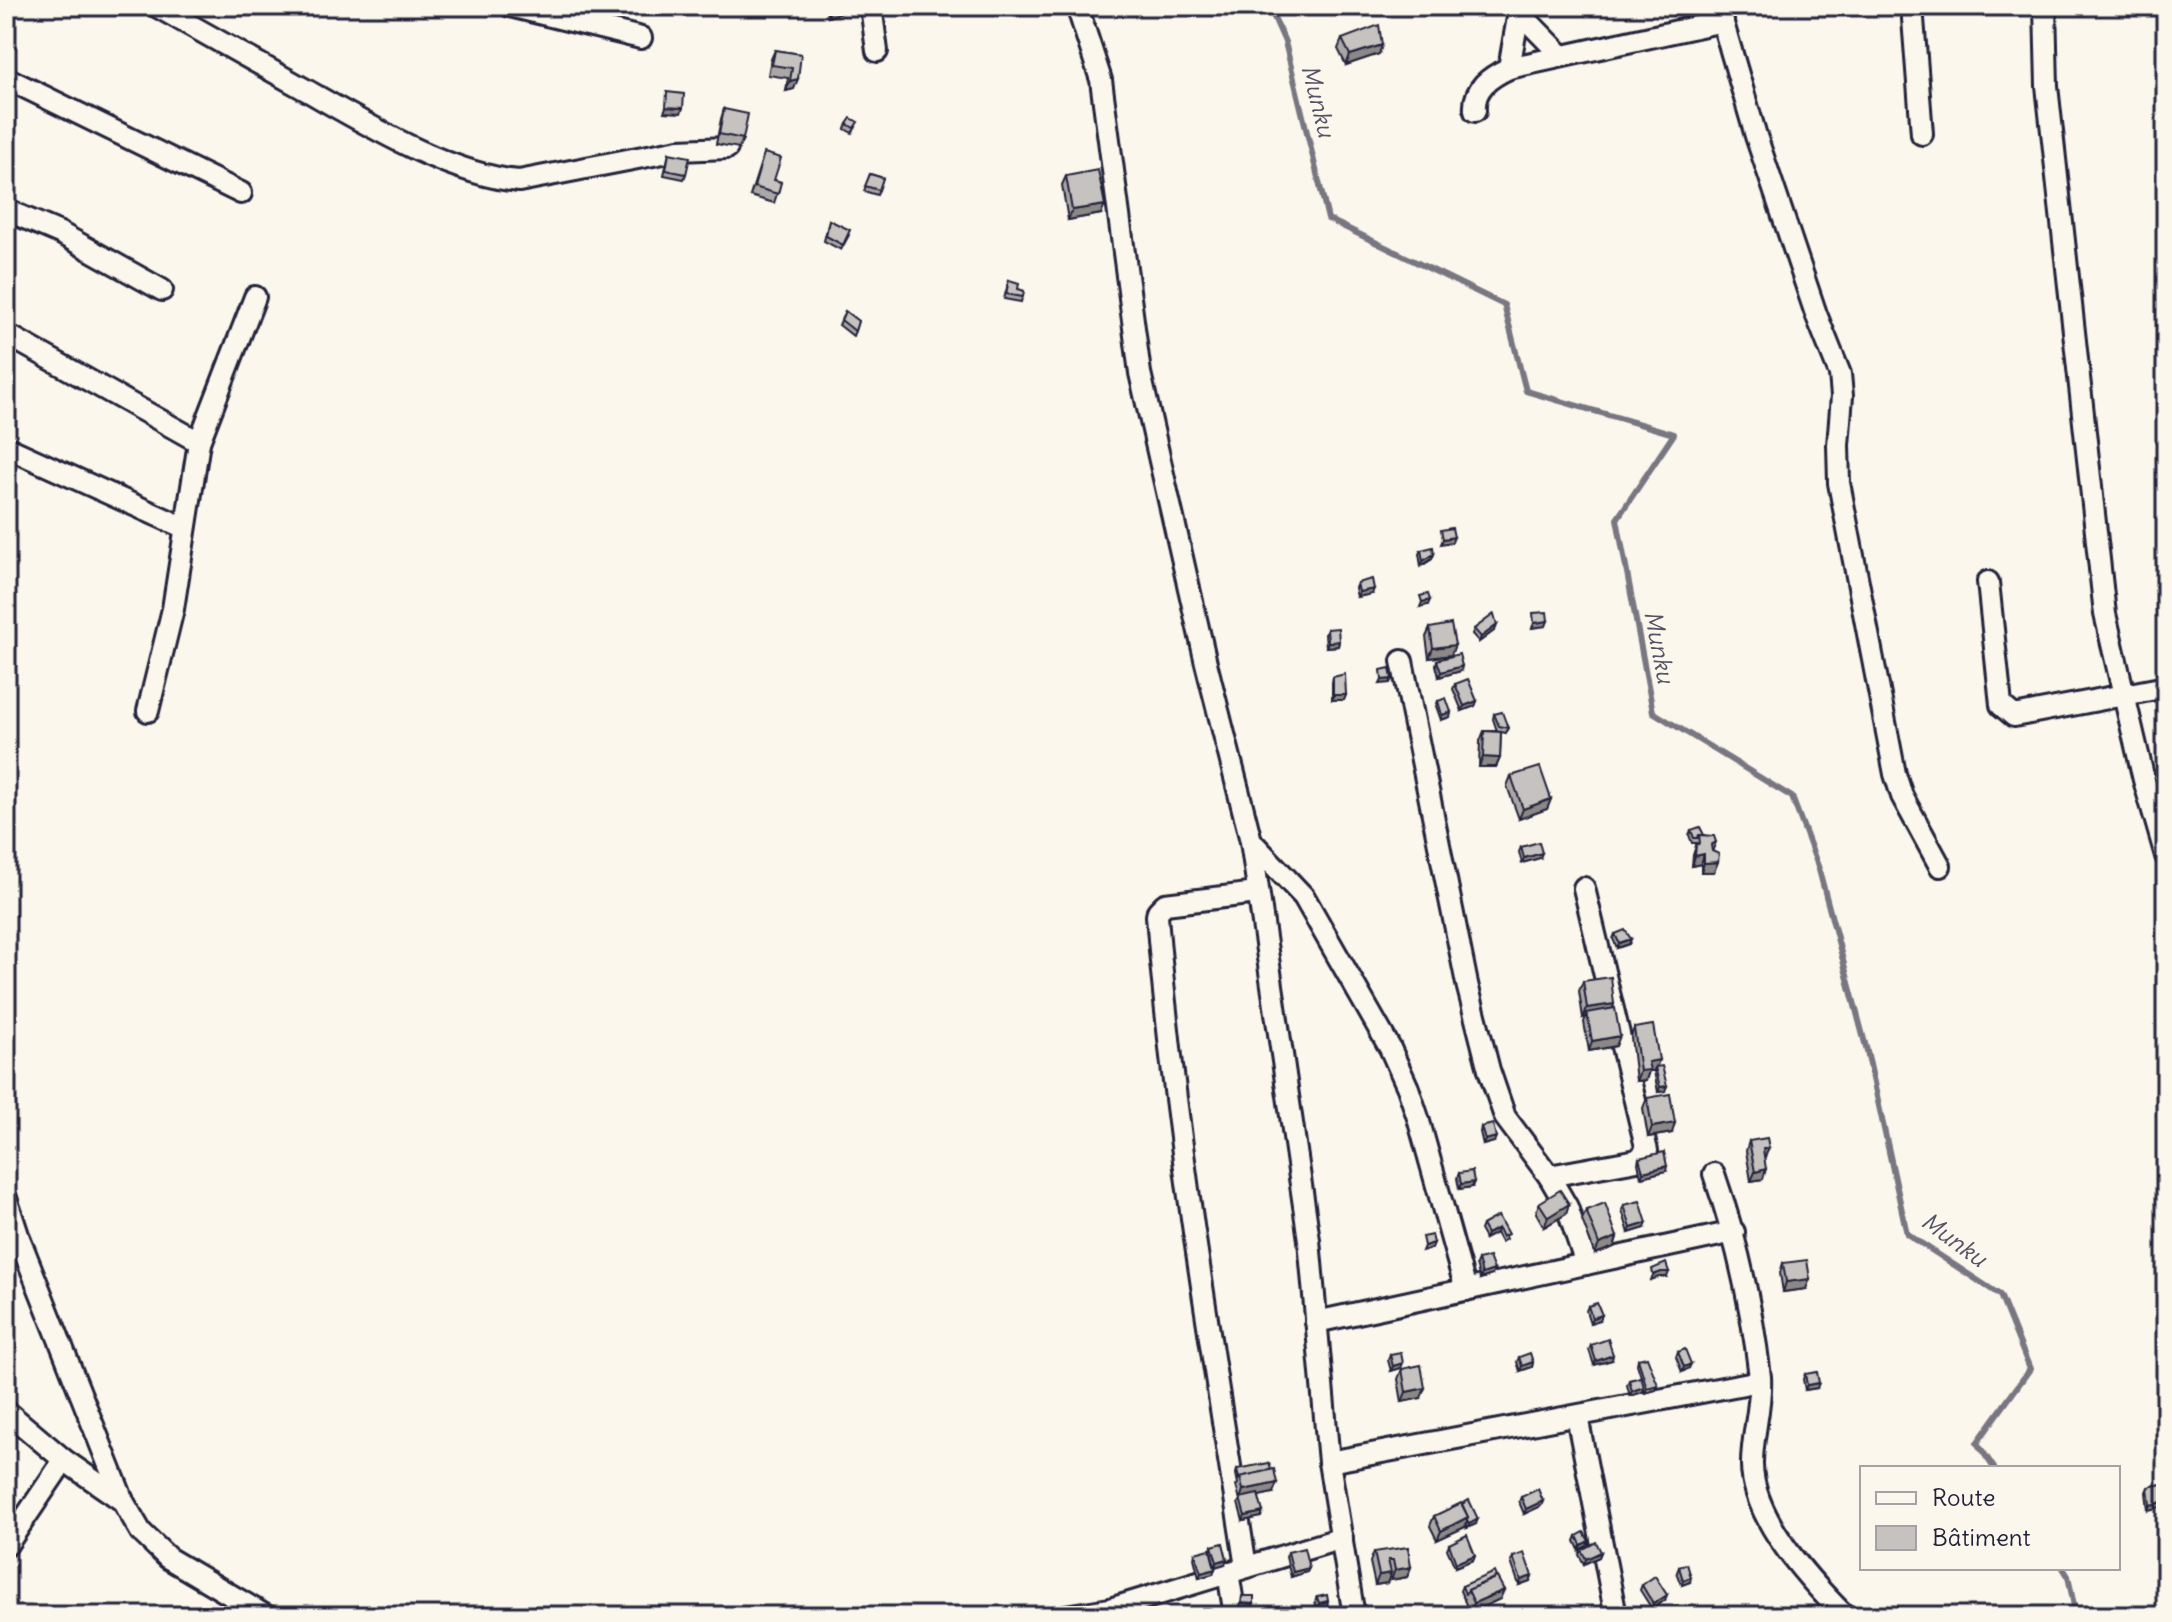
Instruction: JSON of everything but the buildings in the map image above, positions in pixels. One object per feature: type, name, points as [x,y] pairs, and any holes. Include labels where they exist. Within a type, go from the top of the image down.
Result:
[{"type":"street","points":[[156,6],[382,133],[496,179],[519,181],[679,150],[727,148]]},
{"type":"street","points":[[510,6],[641,38]]},
{"type":"street","points":[[871,6],[877,51]]},
{"type":"street","points":[[1077,6],[1101,80],[1140,373],[1206,663],[1251,841],[1309,1240],[1329,1462],[1354,1616]]},
{"type":"street","points":[[1912,6],[1922,134]]},
{"type":"street","points":[[2045,6],[2047,86],[2105,614],[2166,856]]},
{"type":"street","points":[[1518,9],[1561,55]]},
{"type":"street","points":[[1509,68],[1518,9]]},
{"type":"street","points":[[1475,111],[1474,102],[1485,82],[1509,68],[1632,43],[1721,14],[1756,136],[1840,374],[1839,483],[1895,774],[1902,796],[1940,866]]},
{"type":"street","points":[[6,78],[241,193]]},
{"type":"street","points":[[6,210],[60,233],[162,290]]},
{"type":"street","points":[[148,711],[173,609],[199,442],[255,297]]},
{"type":"street","points":[[6,334],[199,442]]},
{"type":"street","points":[[6,447],[185,528]]},
{"type":"street","points":[[1988,582],[2001,705],[2014,716],[2166,687]]},
{"type":"street","points":[[1402,661],[1467,984],[1489,1070],[1505,1117],[1549,1176],[1567,1207],[1586,1264]]},
{"type":"street","points":[[1251,841],[1304,897],[1390,1048],[1418,1118],[1466,1290]]},
{"type":"street","points":[[1549,1176],[1637,1160],[1647,1151],[1584,888]]},
{"type":"street","points":[[1235,1616],[1237,1569],[1183,1170],[1157,916],[1165,904],[1257,893]]},
{"type":"street","points":[[1714,1174],[1734,1232],[1760,1381],[1752,1454],[1754,1490],[1788,1553],[1845,1616]]},
{"type":"street","points":[[6,1198],[123,1501],[141,1532],[168,1558],[266,1616]]},
{"type":"street","points":[[1316,1322],[1734,1232]]},
{"type":"street","points":[[1329,1462],[1760,1381]]},
{"type":"street","points":[[6,1411],[64,1460],[123,1501]]},
{"type":"street","points":[[1577,1416],[1616,1616]]},
{"type":"street","points":[[6,1546],[64,1460]]},
{"type":"street","points":[[1065,1616],[1110,1609],[1342,1538]]},
{"type":"waterway","name":"Munku","points":[[1269,6],[1285,42],[1328,219],[1504,305],[1526,391],[1674,434],[1617,519],[1653,712],[1792,797],[1818,866],[1867,1051],[1907,1234],[2000,1295],[2030,1369],[1977,1443],[1993,1466]]},
{"type":"waterway","name":"Munku","points":[[2064,1570],[2076,1616]]}]
